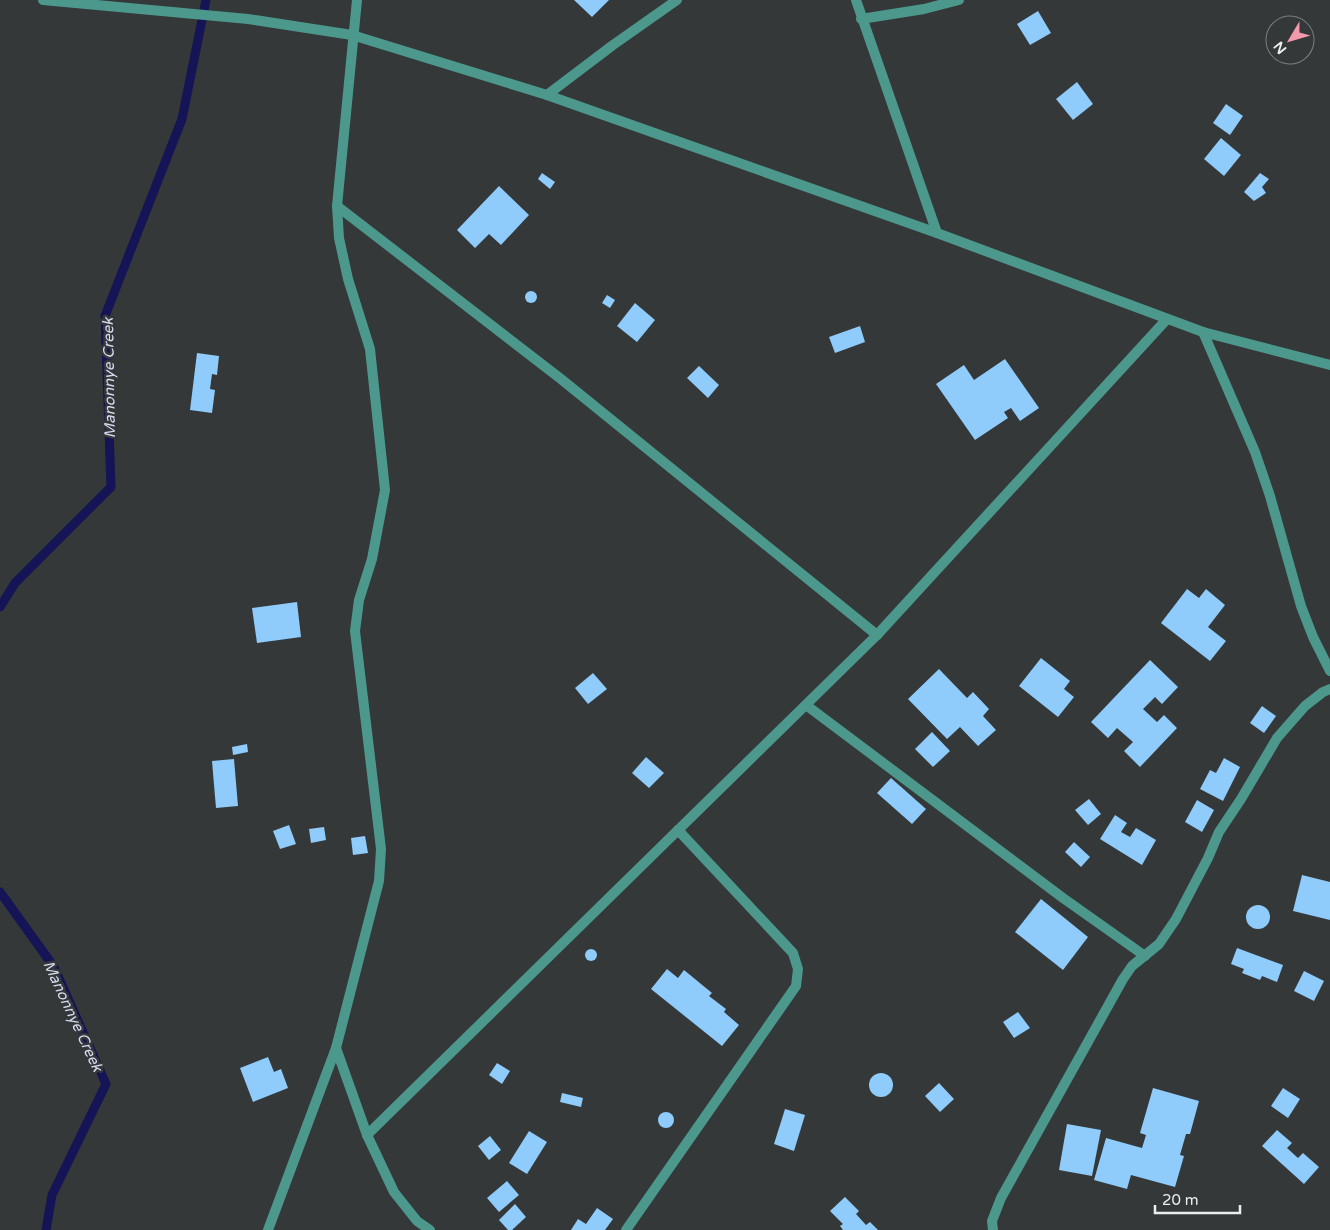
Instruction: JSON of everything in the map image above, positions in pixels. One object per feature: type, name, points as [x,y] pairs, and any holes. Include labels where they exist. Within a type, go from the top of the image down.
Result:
[{"type":"street","points":[[43,0],[248,19],[352,36],[547,95],[936,233],[1202,332],[1330,366]]},
{"type":"street","points":[[268,1230],[336,1048],[379,881],[380,849],[355,631],[358,600],[372,560],[385,490],[370,349],[348,279],[339,238],[337,206],[357,0]]},
{"type":"street","points":[[547,95],[677,0]]},
{"type":"street","points":[[856,0],[936,233]]},
{"type":"street","points":[[862,19],[924,9],[959,0]]},
{"type":"street","points":[[337,206],[561,379],[877,635]]},
{"type":"street","points":[[367,1135],[877,635],[1167,319]]},
{"type":"street","points":[[1202,332],[1255,452],[1270,496],[1301,606],[1330,671]]},
{"type":"street","points":[[993,1230],[992,1221],[1005,1190],[1123,979],[1132,966],[1159,944],[1176,919],[1208,858],[1219,832],[1277,738],[1305,706],[1330,689]]},
{"type":"street","points":[[806,705],[1063,898],[1145,956]]},
{"type":"street","points":[[626,1230],[796,986],[798,969],[793,953],[678,830]]},
{"type":"street","points":[[336,1048],[367,1135],[394,1192],[417,1221],[430,1230]]},
{"type":"building","points":[[574,0],[609,0],[592,17]]},
{"type":"building","points":[[1038,11],[1051,33],[1030,45],[1017,24]]},
{"type":"building","points":[[1077,82],[1093,104],[1073,120],[1056,99]]},
{"type":"building","points":[[1226,104],[1243,116],[1230,135],[1213,123]]},
{"type":"building","points":[[1221,138],[1241,155],[1224,176],[1204,159]]},
{"type":"building","points":[[542,173],[555,182],[550,189],[538,179]]},
{"type":"building","points":[[1260,173],[1269,179],[1262,187],[1266,193],[1254,201],[1244,192]]},
{"type":"building","points":[[499,186],[529,215],[501,245],[489,234],[475,248],[457,230]]},
{"type":"building","points":[[533,291],[536,292],[536,302],[529,303],[526,302],[525,295],[526,292]]},
{"type":"building","points":[[607,295],[615,300],[610,308],[602,303]]},
{"type":"building","points":[[635,303],[655,320],[637,342],[617,326]]},
{"type":"building","points":[[860,326],[865,342],[835,353],[829,337]]},
{"type":"building","points":[[197,353],[219,356],[217,375],[212,374],[210,389],[215,390],[212,413],[190,410]]},
{"type":"building","points":[[1005,359],[1039,408],[1020,421],[1011,408],[1004,412],[1008,418],[975,440],[936,384],[964,365],[974,380]]},
{"type":"building","points":[[699,366],[719,385],[708,398],[687,378]]},
{"type":"building","points":[[1187,589],[1199,598],[1206,589],[1225,605],[1208,627],[1226,641],[1210,661],[1161,623]]},
{"type":"building","points":[[297,602],[301,637],[257,643],[252,608]]},
{"type":"building","points":[[1041,658],[1070,681],[1064,689],[1074,697],[1058,717],[1019,686]]},
{"type":"building","points":[[1150,660],[1178,687],[1162,704],[1155,697],[1143,709],[1157,722],[1164,715],[1177,728],[1140,767],[1124,751],[1133,742],[1117,728],[1108,738],[1091,722]]},
{"type":"building","points":[[939,669],[967,698],[973,692],[989,709],[983,716],[996,730],[978,746],[960,727],[947,739],[908,699]]},
{"type":"building","points":[[593,673],[607,689],[588,704],[575,688]]},
{"type":"building","points":[[1262,706],[1276,716],[1264,733],[1250,723]]},
{"type":"building","points":[[932,732],[950,751],[933,767],[915,749]]},
{"type":"building","points":[[247,744],[248,752],[233,755],[232,747]]},
{"type":"building","points":[[646,757],[664,773],[649,788],[632,773]]},
{"type":"building","points":[[1224,758],[1240,767],[1223,801],[1200,789],[1210,770],[1216,773]]},
{"type":"building","points":[[234,759],[238,806],[216,808],[212,761]]},
{"type":"building","points":[[891,778],[926,809],[912,824],[877,793]]},
{"type":"building","points":[[1089,799],[1101,814],[1088,825],[1075,810]]},
{"type":"building","points":[[1197,800],[1214,810],[1202,832],[1185,822]]},
{"type":"building","points":[[1115,815],[1127,823],[1121,832],[1130,837],[1136,828],[1156,840],[1142,865],[1100,839]]},
{"type":"building","points":[[289,825],[296,844],[280,849],[273,831]]},
{"type":"building","points":[[324,827],[326,840],[311,843],[309,829]]},
{"type":"building","points":[[365,836],[368,853],[353,855],[351,838]]},
{"type":"building","points":[[1074,842],[1090,857],[1081,867],[1065,852]]},
{"type":"building","points":[[1302,875],[1330,882],[1330,920],[1293,911]]},
{"type":"building","points":[[1041,899],[1088,937],[1063,970],[1015,932]]},
{"type":"building","points":[[1258,905],[1267,908],[1270,917],[1267,926],[1258,929],[1249,926],[1246,917],[1249,908]]},
{"type":"building","points":[[1237,948],[1283,965],[1277,982],[1262,976],[1260,980],[1242,973],[1244,969],[1231,964]]},
{"type":"building","points":[[591,949],[597,955],[591,961],[585,955]]},
{"type":"building","points":[[667,969],[678,978],[684,970],[712,993],[709,996],[726,1009],[724,1012],[739,1025],[722,1046],[651,989]]},
{"type":"building","points":[[1304,971],[1324,981],[1314,1001],[1294,991]]},
{"type":"building","points":[[1018,1012],[1030,1028],[1014,1038],[1003,1022]]},
{"type":"building","points":[[268,1057],[274,1072],[281,1069],[288,1088],[253,1102],[240,1068]]},
{"type":"building","points":[[497,1063],[510,1071],[502,1084],[489,1075]]},
{"type":"building","points":[[881,1073],[886,1074],[892,1080],[892,1090],[886,1096],[881,1097],[876,1096],[870,1090],[869,1085],[870,1080],[876,1074]]},
{"type":"building","points":[[939,1083],[954,1099],[940,1112],[925,1096]]},
{"type":"building","points":[[1153,1088],[1199,1101],[1190,1134],[1186,1134],[1180,1155],[1184,1156],[1175,1187],[1131,1175],[1127,1189],[1094,1180],[1106,1138],[1142,1148],[1146,1135],[1140,1133]]},
{"type":"building","points":[[1283,1088],[1300,1099],[1288,1118],[1271,1106]]},
{"type":"building","points":[[562,1093],[583,1098],[581,1107],[560,1102]]},
{"type":"building","points":[[785,1109],[805,1115],[794,1151],[774,1144]]},
{"type":"building","points":[[663,1112],[669,1112],[674,1117],[672,1126],[663,1128],[658,1123],[658,1117]]},
{"type":"building","points":[[1067,1124],[1101,1130],[1092,1176],[1059,1170]]},
{"type":"building","points":[[1277,1130],[1292,1143],[1287,1148],[1298,1158],[1303,1153],[1319,1167],[1304,1184],[1262,1146]]},
{"type":"building","points":[[529,1131],[547,1142],[527,1174],[509,1163]]},
{"type":"building","points":[[490,1136],[501,1150],[489,1160],[478,1146]]},
{"type":"building","points":[[507,1181],[519,1195],[499,1212],[487,1198]]},
{"type":"building","points":[[845,1197],[859,1211],[856,1214],[866,1225],[870,1222],[878,1230],[843,1230],[840,1226],[843,1224],[830,1211]]},
{"type":"building","points":[[515,1204],[526,1217],[512,1230],[508,1230],[499,1220]]},
{"type":"building","points":[[597,1208],[613,1219],[605,1230],[571,1230],[578,1219],[586,1224]]},
{"type":"waterway","name":"Manonnye Creek","points":[[0,607],[15,583],[111,487],[105,316],[182,119],[206,0]]},
{"type":"waterway","name":"Manonnye Creek","points":[[0,892],[54,967],[106,1084],[52,1195],[46,1230]]}]
